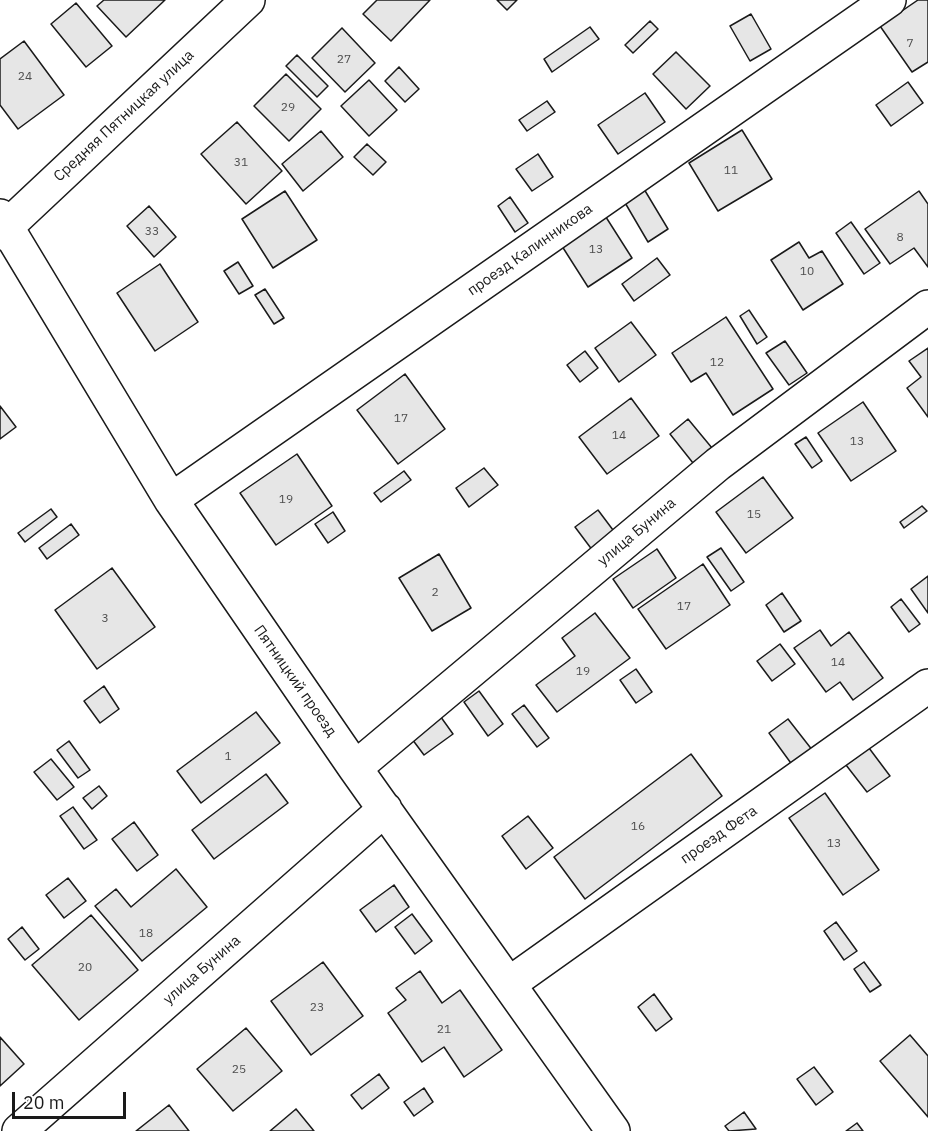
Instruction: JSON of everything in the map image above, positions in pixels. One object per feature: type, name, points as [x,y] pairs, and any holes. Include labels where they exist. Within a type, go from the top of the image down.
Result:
[{"type":"street","name":"Средняя Пятницкая улица","points":[[2,225],[248,0]]},
{"type":"street","name":"проезд Калинникова","points":[[171,500],[889,0]]},
{"type":"street","name":"Пятницкий проезд","points":[[2,225],[171,500],[355,768],[613,1131]]},
{"type":"street","name":"улица Бунина","points":[[355,768],[718,464],[928,307]]},
{"type":"street","name":"проезд Фета","points":[[509,984],[928,686]]},
{"type":"street","name":"улица Бунина","points":[[19,1131],[385,809]]},
{"type":"building","points":[[104,0],[165,0],[126,37],[97,6]]},
{"type":"building","points":[[377,0],[430,0],[391,41],[363,14]]},
{"type":"building","points":[[497,0],[517,0],[507,10]]},
{"type":"building","points":[[918,0],[928,0],[928,62],[912,72],[880,26]]},
{"type":"building","points":[[76,3],[112,46],[86,67],[51,24]]},
{"type":"building","points":[[751,14],[771,49],[750,61],[730,26]]},
{"type":"building","points":[[650,21],[658,29],[633,53],[625,45]]},
{"type":"building","points":[[590,27],[599,39],[552,72],[544,59]]},
{"type":"building","points":[[342,28],[375,63],[345,92],[312,58]]},
{"type":"building","points":[[24,41],[64,95],[18,129],[0,105],[0,59]]},
{"type":"building","points":[[676,52],[710,86],[686,109],[653,74]]},
{"type":"building","points":[[297,55],[328,86],[317,97],[286,66]]},
{"type":"building","points":[[399,67],[419,89],[405,102],[385,81]]},
{"type":"building","points":[[286,74],[321,109],[289,141],[254,106]]},
{"type":"building","points":[[369,80],[397,110],[369,136],[341,106]]},
{"type":"building","points":[[908,82],[923,103],[891,126],[876,105]]},
{"type":"building","points":[[645,93],[665,122],[618,154],[598,125]]},
{"type":"building","points":[[547,101],[555,112],[527,131],[519,120]]},
{"type":"building","points":[[237,122],[282,171],[246,204],[201,154]]},
{"type":"building","points":[[742,130],[772,179],[718,211],[689,163]]},
{"type":"building","points":[[321,131],[343,157],[303,191],[282,164]]},
{"type":"building","points":[[367,144],[386,162],[373,175],[354,157]]},
{"type":"building","points":[[538,154],[553,177],[532,191],[516,169]]},
{"type":"building","points":[[644,189],[668,229],[648,242],[624,201]]},
{"type":"building","points":[[285,191],[317,240],[273,268],[242,219]]},
{"type":"building","points":[[919,191],[928,204],[928,267],[914,248],[890,264],[865,229]]},
{"type":"building","points":[[510,197],[528,223],[515,232],[498,206]]},
{"type":"building","points":[[149,206],[176,237],[154,257],[127,226]]},
{"type":"building","points":[[604,214],[632,258],[588,287],[560,243]]},
{"type":"building","points":[[851,222],[880,263],[864,274],[836,233]]},
{"type":"building","points":[[799,242],[809,258],[822,251],[843,284],[803,310],[771,260]]},
{"type":"building","points":[[657,258],[670,275],[634,301],[622,284]]},
{"type":"building","points":[[238,262],[253,286],[239,294],[224,271]]},
{"type":"building","points":[[160,264],[198,322],[155,351],[117,293]]},
{"type":"building","points":[[265,289],[284,318],[274,324],[255,295]]},
{"type":"building","points":[[749,310],[767,337],[757,344],[740,316]]},
{"type":"building","points":[[726,317],[773,389],[733,415],[706,373],[691,382],[672,353]]},
{"type":"building","points":[[631,322],[656,355],[619,382],[595,348]]},
{"type":"building","points":[[785,341],[807,373],[789,385],[766,353]]},
{"type":"building","points":[[928,348],[928,417],[907,388],[921,377],[909,361]]},
{"type":"building","points":[[585,351],[598,368],[580,382],[567,365]]},
{"type":"building","points":[[405,374],[445,429],[398,464],[357,410]]},
{"type":"building","points":[[631,398],[659,436],[607,474],[579,437]]},
{"type":"building","points":[[863,402],[896,451],[851,481],[818,433]]},
{"type":"building","points":[[0,406],[16,427],[0,439]]},
{"type":"building","points":[[688,419],[712,448],[693,463],[670,434]]},
{"type":"building","points":[[806,437],[822,461],[812,468],[795,444]]},
{"type":"building","points":[[297,454],[332,506],[276,545],[240,493]]},
{"type":"building","points":[[484,468],[498,485],[469,507],[456,488]]},
{"type":"building","points":[[404,471],[411,480],[381,502],[374,493]]},
{"type":"building","points":[[763,477],[793,518],[746,553],[716,512]]},
{"type":"building","points":[[922,506],[927,511],[904,528],[900,522]]},
{"type":"building","points":[[51,509],[57,517],[25,542],[18,533]]},
{"type":"building","points":[[598,510],[616,534],[593,551],[575,527]]},
{"type":"building","points":[[333,512],[345,531],[328,543],[315,524]]},
{"type":"building","points":[[71,524],[79,535],[47,559],[39,548]]},
{"type":"building","points":[[721,548],[744,582],[731,591],[707,557]]},
{"type":"building","points":[[657,549],[676,578],[633,608],[613,579]]},
{"type":"building","points":[[439,554],[471,608],[432,631],[399,578]]},
{"type":"building","points":[[703,564],[730,605],[666,649],[638,609]]},
{"type":"building","points":[[112,568],[155,627],[97,669],[55,610]]},
{"type":"building","points":[[928,576],[928,613],[911,589]]},
{"type":"building","points":[[782,593],[801,621],[784,632],[766,605]]},
{"type":"building","points":[[901,599],[920,624],[909,632],[891,607]]},
{"type":"building","points":[[595,613],[630,658],[557,712],[536,685],[575,656],[562,638]]},
{"type":"building","points":[[820,630],[831,646],[849,632],[883,678],[853,700],[840,682],[826,692],[794,648]]},
{"type":"building","points":[[780,644],[795,664],[772,681],[757,661]]},
{"type":"building","points":[[636,669],[652,692],[636,703],[620,680]]},
{"type":"building","points":[[104,686],[119,709],[100,723],[84,701]]},
{"type":"building","points":[[479,691],[503,724],[488,736],[464,702]]},
{"type":"building","points":[[524,705],[549,738],[537,747],[512,714]]},
{"type":"building","points":[[256,712],[280,743],[201,803],[177,771]]},
{"type":"building","points":[[438,713],[453,734],[424,755],[409,735]]},
{"type":"building","points":[[788,719],[813,751],[793,766],[769,733]]},
{"type":"building","points":[[69,741],[90,770],[78,778],[57,750]]},
{"type":"building","points":[[869,748],[890,776],[867,792],[846,765]]},
{"type":"building","points":[[691,754],[722,796],[585,899],[554,857]]},
{"type":"building","points":[[51,759],[74,787],[57,800],[34,772]]},
{"type":"building","points":[[266,774],[288,803],[214,859],[192,830]]},
{"type":"building","points":[[99,786],[107,796],[92,809],[83,798]]},
{"type":"building","points":[[825,793],[879,870],[843,895],[789,818]]},
{"type":"building","points":[[73,807],[97,840],[84,849],[60,816]]},
{"type":"building","points":[[528,816],[553,848],[526,869],[502,836]]},
{"type":"building","points":[[134,822],[158,855],[137,871],[112,839]]},
{"type":"building","points":[[176,869],[207,907],[142,961],[95,906],[116,889],[131,907]]},
{"type":"building","points":[[68,878],[86,901],[64,918],[46,895]]},
{"type":"building","points":[[394,885],[409,907],[376,932],[360,910]]},
{"type":"building","points":[[412,914],[432,941],[415,954],[395,927]]},
{"type":"building","points":[[91,915],[138,970],[79,1020],[32,965]]},
{"type":"building","points":[[836,922],[857,951],[844,960],[824,931]]},
{"type":"building","points":[[22,927],[39,949],[25,960],[8,939]]},
{"type":"building","points":[[323,962],[363,1016],[311,1055],[271,1001]]},
{"type":"building","points":[[864,962],[881,985],[870,992],[854,969]]},
{"type":"building","points":[[420,971],[442,1003],[460,990],[502,1050],[464,1077],[444,1047],[422,1062],[388,1013],[406,1000],[396,988]]},
{"type":"building","points":[[654,994],[672,1019],[656,1031],[638,1007]]},
{"type":"building","points":[[246,1028],[282,1071],[233,1111],[197,1069]]},
{"type":"building","points":[[910,1035],[928,1056],[928,1117],[880,1061]]},
{"type":"building","points":[[0,1037],[24,1064],[0,1086]]},
{"type":"building","points":[[814,1067],[833,1092],[816,1105],[797,1079]]},
{"type":"building","points":[[379,1074],[389,1088],[362,1109],[351,1095]]},
{"type":"building","points":[[424,1088],[433,1102],[414,1116],[404,1102]]},
{"type":"building","points":[[169,1105],[189,1131],[136,1131]]},
{"type":"building","points":[[296,1109],[314,1131],[270,1131]]},
{"type":"building","points":[[744,1112],[756,1129],[729,1131],[725,1126]]},
{"type":"building","points":[[857,1123],[863,1131],[846,1131]]}]
